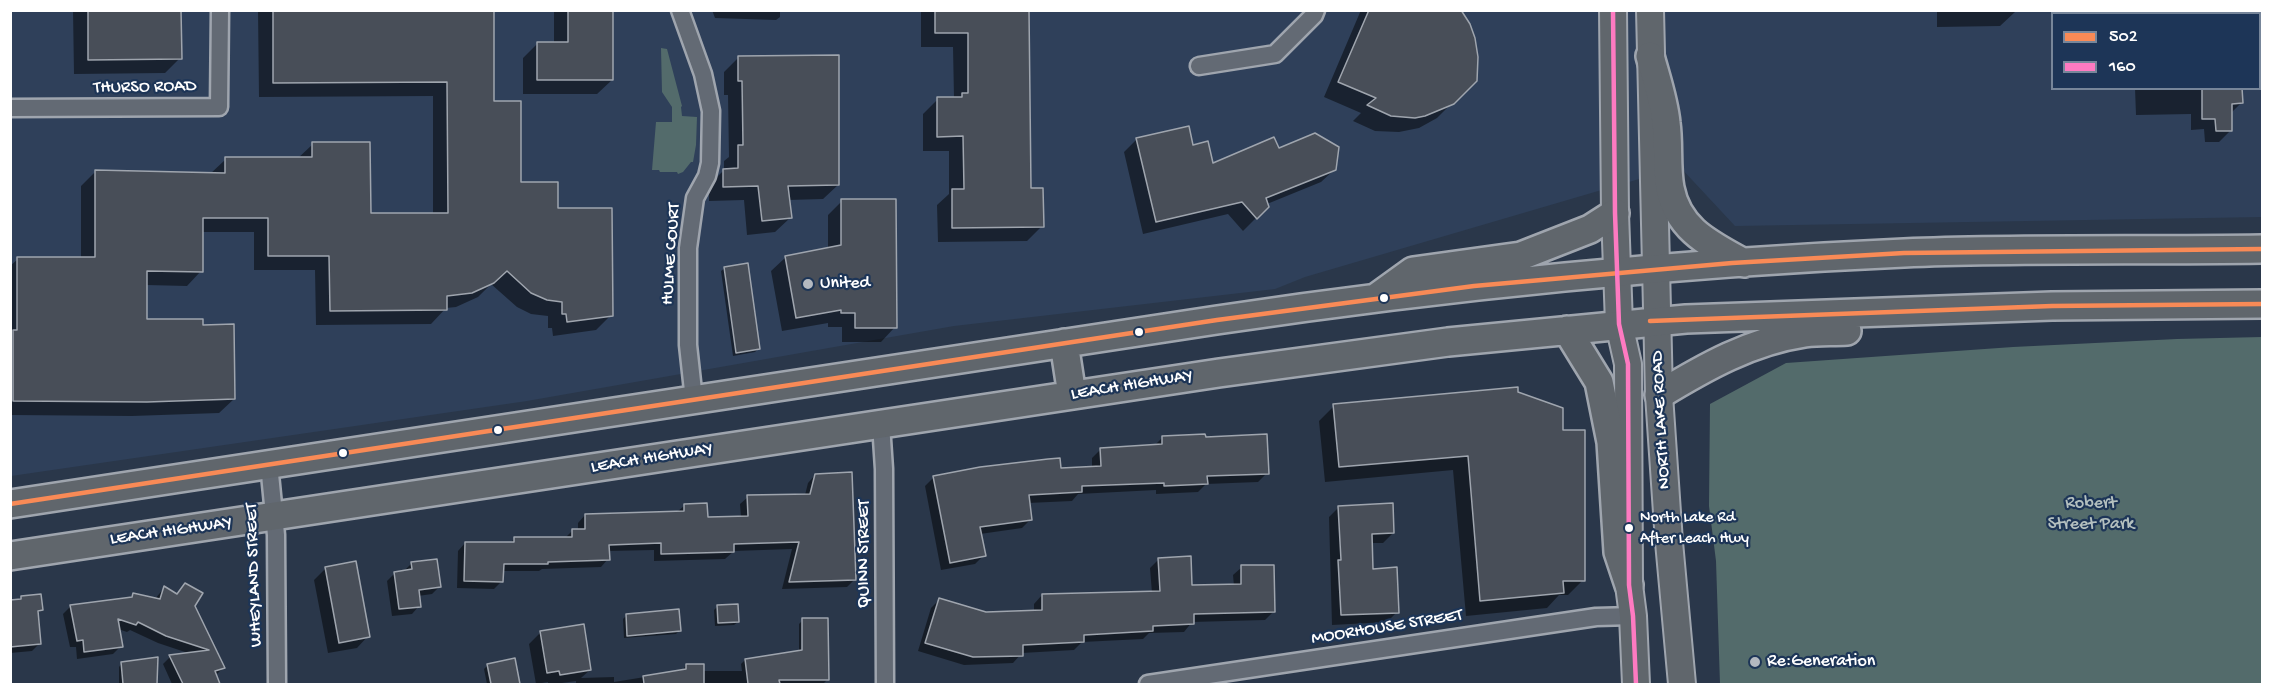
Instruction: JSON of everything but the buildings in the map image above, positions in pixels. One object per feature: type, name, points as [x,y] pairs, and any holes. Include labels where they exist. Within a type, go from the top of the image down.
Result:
[{"type":"highway","points":[[1650,56],[1667,124],[1670,187],[1674,202],[1683,220],[1703,240],[1744,263]]},
{"type":"highway","points":[[1376,298],[1413,271],[1521,256],[1590,229],[1615,213]]},
{"type":"highway","points":[[10,504],[694,399],[1376,298],[1655,268],[1907,253],[2262,249]]},
{"type":"highway","name":"LEACH HIGHWAY","points":[[10,556],[1337,356],[1619,324],[2052,306],[2262,304]]},
{"type":"highway","points":[[1659,395],[1725,358],[1754,346],[1805,333],[2009,322],[2052,306]]},
{"type":"highway","points":[[1567,330],[1599,382],[1611,442],[1618,552],[1629,585]]},
{"type":"highway","points":[[1064,344],[1072,396]]},
{"type":"main road","name":"NORTH LAKE ROAD","points":[[1650,10],[1659,395],[1682,684]]},
{"type":"main road","name":"NORTH LAKE ROAD","points":[[1612,12],[1617,272],[1619,324],[1627,351],[1628,364],[1629,585],[1633,616],[1636,684]]},
{"type":"street","name":"THURSO ROAD","points":[[10,108],[219,107],[220,10]]},
{"type":"street","name":"HULME COURT","points":[[680,10],[703,74],[711,111],[710,162],[707,176],[699,188],[692,208],[688,248],[688,345],[694,399]]},
{"type":"street","points":[[1198,66],[1275,54],[1314,15],[1316,10]]},
{"type":"street","name":"QUINN STREET","points":[[881,424],[884,469],[885,684]]},
{"type":"street","name":"WHEYLAND STREET","points":[[269,464],[275,517],[277,684]]},
{"type":"street","name":"MOORHOUSE STREET","points":[[1148,684],[1585,618],[1633,616]]},
{"type":"shaded area","points":[[10,11],[2262,11],[2262,217],[1735,226],[1680,167],[1305,277],[1275,289],[954,326],[527,401],[11,476]]},
{"type":"green space","points":[[661,48],[667,49],[682,106],[682,116],[697,117],[693,162],[678,174],[677,172],[652,170],[656,122],[672,122],[672,107],[662,92]]},
{"type":"green space","name":"Robert Street Park","points":[[2262,337],[2262,684],[1720,684],[1716,561],[1709,506],[1710,404],[1786,363],[2013,347]]},
{"type":"transit line","name":"160","points":[[1613,10],[1615,213],[1619,324],[1628,364],[1629,585],[1633,616],[1636,684]]},
{"type":"transit line","name":"502","points":[[10,504],[1217,320],[1474,286],[1732,263],[1904,253],[2262,249]]},
{"type":"transit line","name":"502","points":[[1650,321],[2052,306],[2262,304]]},
{"type":"place","name":"United","points":[[808,284]]},
{"type":"place","name":"North Lake Rd After Leach Hwy","points":[[1629,528]]},
{"type":"place","name":"Re:Generation","points":[[1755,662]]}]
